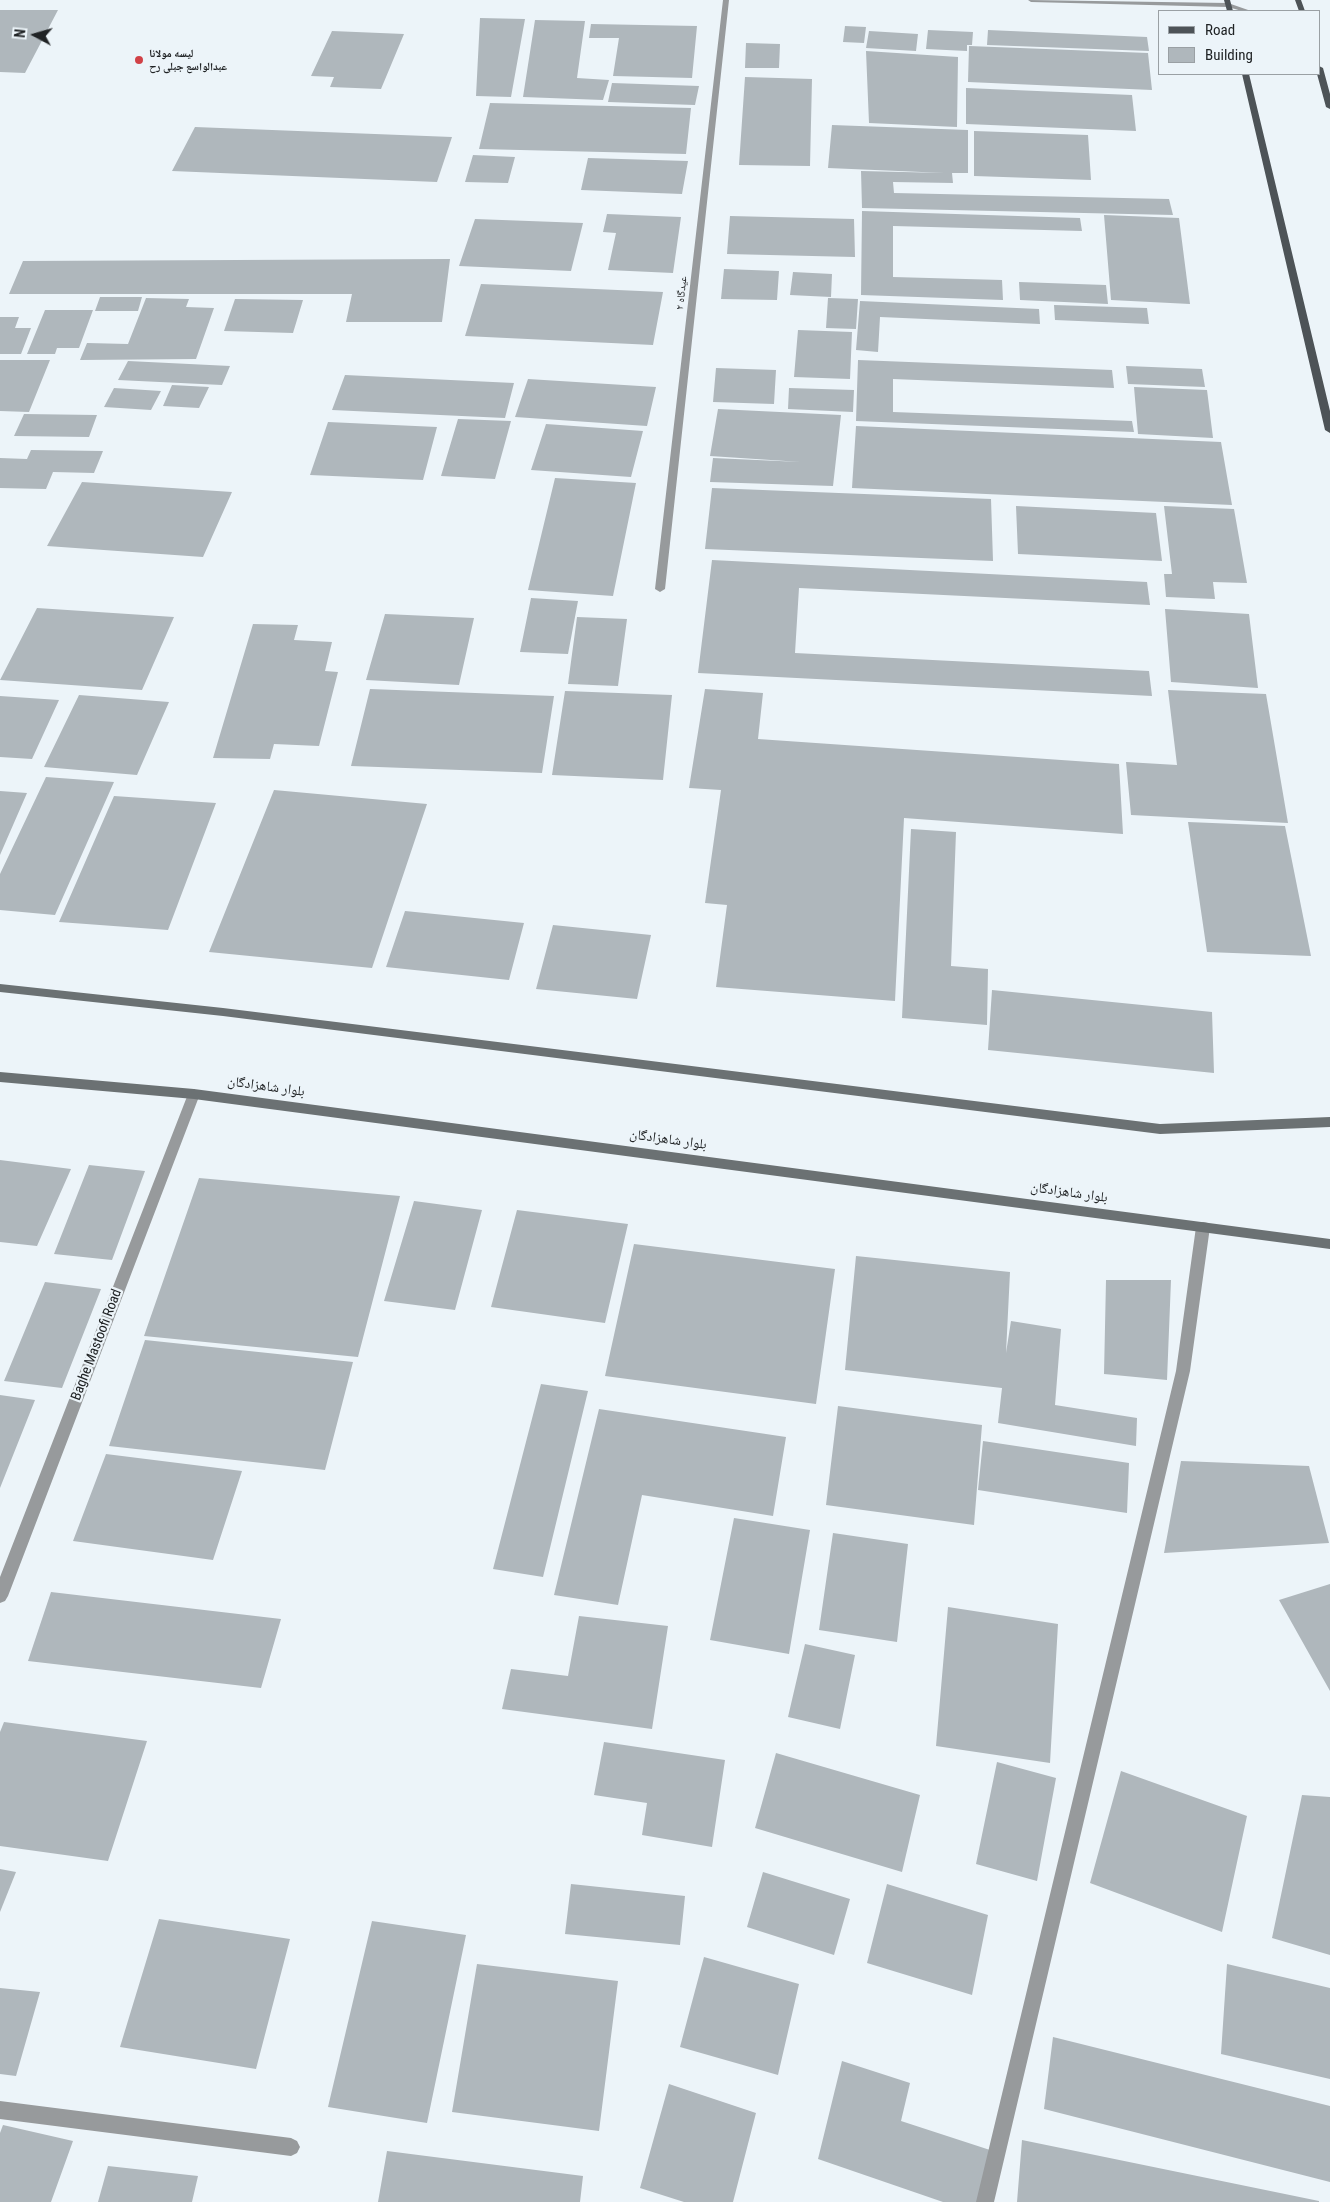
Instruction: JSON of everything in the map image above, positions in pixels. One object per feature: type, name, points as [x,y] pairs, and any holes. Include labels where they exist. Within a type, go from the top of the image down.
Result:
[{"type":"main road","points":[[1320,72],[1330,107]]},
{"type":"main road","points":[[1245,75],[1330,430]]},
{"type":"main road","points":[[0,988],[223,1012],[1160,1129],[1330,1122]]},
{"type":"main road","name":"بلوار شاهزادگان","points":[[0,1077],[194,1094],[1330,1244]]},
{"type":"street","name":"عیدگاه ۲","points":[[660,589],[726,0]]},
{"type":"street","points":[[1032,0],[1228,5],[1245,10]]},
{"type":"street","points":[[1228,5],[1244,0]]},
{"type":"street","name":"Baghe Mastoofi Road","points":[[0,1596],[194,1094]]},
{"type":"street","points":[[985,2202],[1182,1370],[1203,1227]]},
{"type":"street","points":[[0,2110],[291,2147]]},
{"type":"building","points":[[0,10],[58,10],[25,73],[0,72]]},
{"type":"building","points":[[480,18],[525,19],[511,97],[476,96]]},
{"type":"building","points":[[535,20],[585,21],[577,78],[609,80],[603,100],[523,97]]},
{"type":"building","points":[[591,24],[697,26],[692,78],[613,76],[619,38],[589,38]]},
{"type":"building","points":[[845,26],[866,27],[864,43],[843,42]]},
{"type":"building","points":[[928,30],[973,32],[972,45],[967,45],[967,51],[926,49]]},
{"type":"building","points":[[988,30],[1147,37],[1149,51],[987,45]]},
{"type":"building","points":[[332,31],[404,34],[381,89],[330,87],[334,77],[311,76]]},
{"type":"building","points":[[869,31],[918,34],[916,51],[866,48]]},
{"type":"building","points":[[746,43],[780,44],[779,68],[745,68]]},
{"type":"building","points":[[969,46],[1148,53],[1152,90],[968,82]]},
{"type":"building","points":[[866,51],[958,57],[957,127],[869,123]]},
{"type":"building","points":[[745,77],[812,79],[810,166],[739,165]]},
{"type":"building","points":[[612,83],[699,86],[695,105],[608,102]]},
{"type":"building","points":[[966,88],[1132,95],[1136,131],[966,124]]},
{"type":"building","points":[[490,103],[691,108],[686,154],[479,149]]},
{"type":"building","points":[[832,125],[968,130],[968,173],[952,173],[953,183],[893,182],[894,193],[1169,199],[1173,215],[862,208],[861,171],[945,173],[828,168]]},
{"type":"building","points":[[195,127],[452,137],[437,182],[172,171]]},
{"type":"building","points":[[974,131],[1088,135],[1091,180],[974,176]]},
{"type":"building","points":[[473,155],[515,157],[508,183],[465,182]]},
{"type":"building","points":[[588,158],[688,161],[682,194],[581,190]]},
{"type":"building","points":[[862,211],[1080,218],[1082,231],[893,226],[893,277],[1002,280],[1003,300],[861,295]]},
{"type":"building","points":[[607,214],[681,217],[673,273],[608,270],[616,233],[603,232]]},
{"type":"building","points":[[1104,215],[1179,218],[1190,304],[1111,300]]},
{"type":"building","points":[[730,216],[854,219],[855,257],[727,254]]},
{"type":"building","points":[[475,219],[583,223],[571,271],[459,266]]},
{"type":"building","points":[[450,259],[442,322],[346,322],[352,294],[9,294],[23,261]]},
{"type":"building","points":[[724,269],[779,271],[777,300],[721,299]]},
{"type":"building","points":[[793,272],[832,274],[831,297],[790,295]]},
{"type":"building","points":[[1019,282],[1106,285],[1108,304],[1020,300]]},
{"type":"building","points":[[481,284],[663,292],[653,345],[465,336]]},
{"type":"building","points":[[100,297],[142,297],[138,311],[95,311]]},
{"type":"building","points":[[146,298],[189,299],[186,307],[214,308],[196,359],[80,360],[87,343],[128,344]]},
{"type":"building","points":[[828,298],[858,299],[856,329],[826,328]]},
{"type":"building","points":[[235,299],[303,300],[293,333],[224,331]]},
{"type":"building","points":[[860,301],[1039,309],[1040,324],[880,317],[878,352],[856,350]]},
{"type":"building","points":[[1054,305],[1147,308],[1149,324],[1055,320]]},
{"type":"building","points":[[45,310],[93,310],[79,348],[57,348],[55,354],[27,354]]},
{"type":"building","points":[[0,317],[19,317],[15,328],[31,328],[21,354],[0,354]]},
{"type":"building","points":[[798,330],[852,332],[850,379],[794,377]]},
{"type":"building","points":[[0,360],[50,360],[29,412],[0,411]]},
{"type":"building","points":[[858,360],[1112,370],[1114,388],[893,379],[893,412],[1132,421],[1134,432],[856,421]]},
{"type":"building","points":[[128,361],[230,366],[222,385],[118,380]]},
{"type":"building","points":[[1126,366],[1202,369],[1205,387],[1128,384]]},
{"type":"building","points":[[716,368],[776,370],[774,404],[713,402]]},
{"type":"building","points":[[345,375],[514,383],[505,418],[332,410]]},
{"type":"building","points":[[528,379],[656,387],[647,426],[515,417]]},
{"type":"building","points":[[172,385],[209,387],[199,408],[163,406]]},
{"type":"building","points":[[1134,387],[1207,390],[1213,438],[1138,434]]},
{"type":"building","points":[[114,388],[161,391],[151,410],[104,407]]},
{"type":"building","points":[[789,388],[854,390],[853,412],[788,409]]},
{"type":"building","points":[[718,409],[841,415],[833,486],[710,482],[713,458],[801,462],[710,456]]},
{"type":"building","points":[[24,414],[97,415],[89,437],[14,436]]},
{"type":"building","points":[[458,419],[511,421],[495,479],[441,476]]},
{"type":"building","points":[[328,422],[437,427],[423,480],[310,475]]},
{"type":"building","points":[[546,424],[643,431],[631,477],[531,470]]},
{"type":"building","points":[[856,426],[1221,442],[1232,505],[852,488]]},
{"type":"building","points":[[31,450],[103,451],[94,473],[53,472],[46,489],[0,488],[0,458],[27,459]]},
{"type":"building","points":[[555,478],[636,483],[613,596],[528,590]]},
{"type":"building","points":[[82,482],[232,492],[203,557],[47,546]]},
{"type":"building","points":[[712,488],[991,499],[993,561],[705,549]]},
{"type":"building","points":[[1016,506],[1156,513],[1162,561],[1018,554]]},
{"type":"building","points":[[1164,506],[1234,509],[1247,583],[1213,582],[1215,599],[1166,597],[1164,574],[1172,574]]},
{"type":"building","points":[[712,560],[1147,582],[1150,605],[799,588],[795,653],[1149,671],[1152,696],[698,673]]},
{"type":"building","points":[[531,598],[578,601],[568,654],[520,652]]},
{"type":"building","points":[[37,608],[174,617],[142,690],[0,680]]},
{"type":"building","points":[[1165,609],[1249,614],[1258,688],[1171,682]]},
{"type":"building","points":[[385,614],[474,618],[459,685],[366,680]]},
{"type":"building","points":[[577,617],[627,619],[618,686],[568,684]]},
{"type":"building","points":[[253,624],[298,625],[294,640],[332,642],[325,671],[338,672],[319,746],[274,744],[270,759],[213,758]]},
{"type":"building","points":[[370,689],[554,696],[542,773],[351,766]]},
{"type":"building","points":[[705,689],[763,693],[758,739],[1119,764],[1123,834],[904,818],[895,1001],[716,987],[727,905],[705,903],[721,790],[689,788]]},
{"type":"building","points":[[1168,690],[1266,694],[1288,823],[1131,815],[1126,762],[1177,765]]},
{"type":"building","points":[[565,691],[672,695],[663,780],[552,775]]},
{"type":"building","points":[[79,695],[169,702],[137,775],[44,767]]},
{"type":"building","points":[[0,696],[59,700],[32,759],[0,757]]},
{"type":"building","points":[[46,777],[114,782],[55,915],[0,910],[0,874]]},
{"type":"building","points":[[274,790],[427,804],[372,968],[209,952]]},
{"type":"building","points":[[0,791],[27,793],[0,855]]},
{"type":"building","points":[[114,796],[216,803],[168,930],[59,922]]},
{"type":"building","points":[[1188,822],[1285,826],[1311,956],[1207,952]]},
{"type":"building","points":[[911,829],[956,832],[951,966],[988,969],[987,1025],[902,1018]]},
{"type":"building","points":[[405,911],[524,923],[509,980],[386,967]]},
{"type":"building","points":[[553,925],[651,935],[637,999],[536,989]]},
{"type":"building","points":[[992,990],[1212,1012],[1214,1073],[988,1050]]},
{"type":"building","points":[[0,1160],[71,1169],[37,1246],[0,1242]]},
{"type":"building","points":[[89,1165],[145,1171],[112,1260],[54,1254]]},
{"type":"building","points":[[199,1178],[400,1196],[358,1357],[144,1336]]},
{"type":"building","points":[[414,1201],[482,1210],[455,1310],[384,1301]]},
{"type":"building","points":[[517,1210],[628,1224],[605,1323],[491,1307]]},
{"type":"building","points":[[634,1244],[835,1269],[816,1404],[605,1376]]},
{"type":"building","points":[[856,1256],[1010,1272],[1006,1353],[1011,1321],[1061,1329],[1055,1405],[1137,1418],[1136,1446],[998,1423],[1002,1388],[845,1370]]},
{"type":"building","points":[[1106,1280],[1171,1280],[1167,1380],[1104,1374]]},
{"type":"building","points":[[45,1282],[101,1289],[62,1388],[4,1381]]},
{"type":"building","points":[[145,1340],[353,1362],[325,1470],[109,1446]]},
{"type":"building","points":[[541,1384],[588,1391],[543,1577],[493,1569]]},
{"type":"building","points":[[0,1395],[35,1400],[0,1488]]},
{"type":"building","points":[[838,1406],[982,1425],[974,1525],[826,1505]]},
{"type":"building","points":[[599,1409],[786,1437],[773,1516],[642,1495],[618,1605],[554,1595]]},
{"type":"building","points":[[983,1441],[1129,1463],[1127,1513],[978,1490]]},
{"type":"building","points":[[106,1454],[242,1471],[213,1560],[73,1541]]},
{"type":"building","points":[[1181,1461],[1309,1466],[1329,1543],[1164,1553]]},
{"type":"building","points":[[734,1518],[810,1530],[789,1654],[710,1640]]},
{"type":"building","points":[[833,1533],[908,1544],[897,1642],[819,1630]]},
{"type":"building","points":[[1330,1584],[1330,1691],[1279,1600]]},
{"type":"building","points":[[51,1592],[281,1619],[261,1688],[28,1661]]},
{"type":"building","points":[[948,1607],[1058,1624],[1050,1763],[936,1746]]},
{"type":"building","points":[[579,1616],[668,1626],[652,1729],[502,1709],[511,1669],[568,1676]]},
{"type":"building","points":[[805,1644],[855,1655],[840,1729],[788,1717]]},
{"type":"building","points":[[4,1722],[147,1741],[108,1861],[0,1846],[0,1732]]},
{"type":"building","points":[[604,1742],[725,1760],[712,1847],[642,1835],[647,1803],[594,1795]]},
{"type":"building","points":[[776,1753],[920,1795],[902,1872],[755,1828]]},
{"type":"building","points":[[997,1762],[1056,1778],[1037,1881],[976,1864]]},
{"type":"building","points":[[1121,1771],[1247,1816],[1222,1932],[1090,1883]]},
{"type":"building","points":[[1302,1795],[1330,1797],[1330,1955],[1272,1938]]},
{"type":"building","points":[[0,1869],[16,1872],[0,1912]]},
{"type":"building","points":[[763,1872],[850,1899],[834,1955],[747,1927]]},
{"type":"building","points":[[571,1884],[685,1896],[680,1945],[565,1934]]},
{"type":"building","points":[[887,1884],[988,1915],[972,1995],[867,1963]]},
{"type":"building","points":[[159,1919],[290,1939],[256,2069],[120,2047]]},
{"type":"building","points":[[372,1921],[466,1935],[427,2123],[328,2107]]},
{"type":"building","points":[[704,1957],[799,1984],[778,2075],[680,2047]]},
{"type":"building","points":[[477,1964],[618,1981],[599,2131],[452,2112]]},
{"type":"building","points":[[1227,1964],[1330,1988],[1330,2079],[1221,2054]]},
{"type":"building","points":[[0,1988],[40,1992],[16,2076],[0,2074]]},
{"type":"building","points":[[1053,2037],[1330,2106],[1330,2182],[1044,2109]]},
{"type":"building","points":[[842,2061],[910,2083],[901,2121],[990,2150],[980,2202],[943,2202],[818,2159]]},
{"type":"building","points":[[669,2084],[756,2113],[733,2202],[684,2202],[640,2188]]},
{"type":"building","points":[[3,2125],[73,2141],[51,2202],[0,2202],[0,2133]]},
{"type":"building","points":[[1022,2140],[1319,2201],[1319,2202],[1017,2202]]},
{"type":"building","points":[[387,2151],[583,2176],[580,2202],[378,2202]]},
{"type":"building","points":[[108,2166],[198,2176],[192,2202],[98,2202]]},
{"type":"place","name":"لیسه مولانا عبدالواسع جبلی رح","points":[[139,60]]}]
